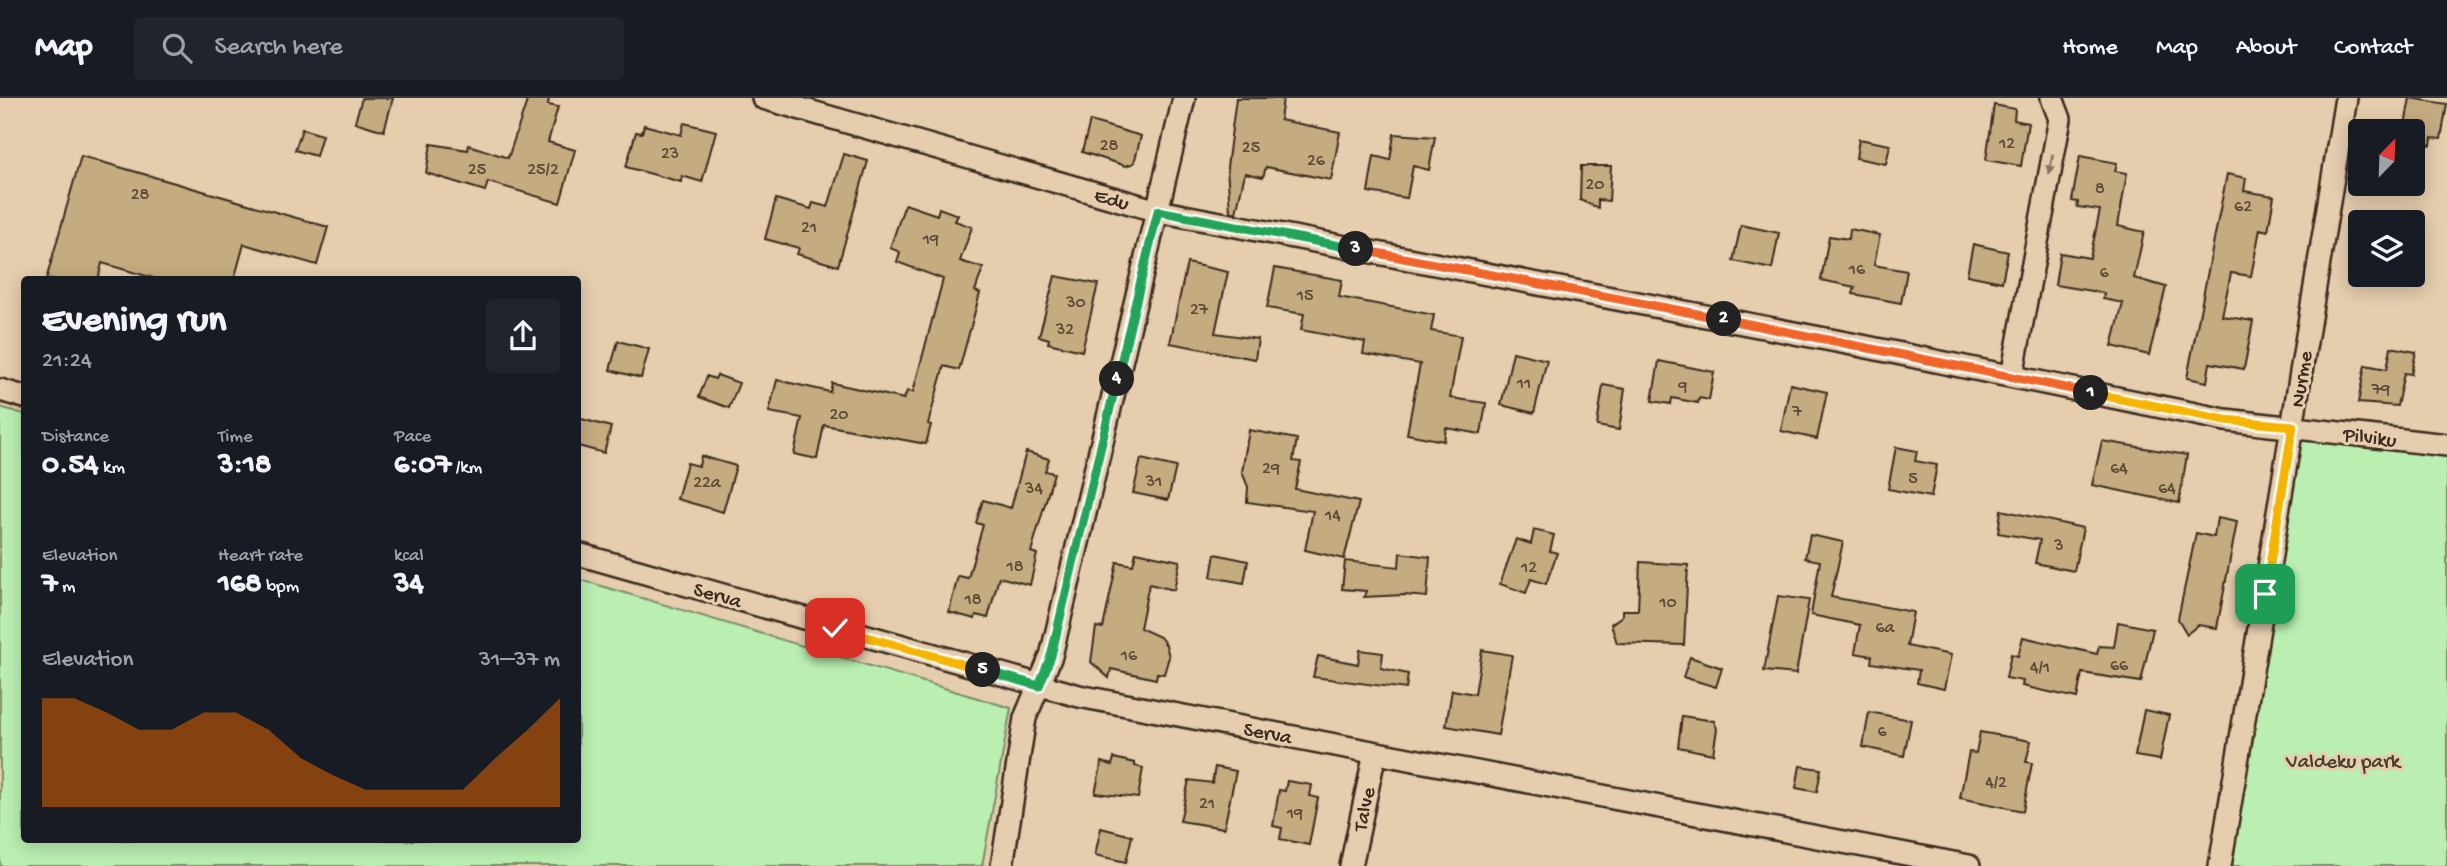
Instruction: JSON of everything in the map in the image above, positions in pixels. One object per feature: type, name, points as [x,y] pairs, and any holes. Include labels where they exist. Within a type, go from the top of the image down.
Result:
[{"type":"street","name":"Edu","points":[[763,98],[1158,211],[2012,376],[2225,420],[2293,426]]},
{"type":"street","points":[[1002,866],[1025,718],[1051,656],[1185,98]]},
{"type":"street","points":[[2012,376],[2060,119],[2052,98]]},
{"type":"street","name":"Nurme","points":[[2220,866],[2346,98]]},
{"type":"street","points":[[0,390],[21,396]]},
{"type":"street","name":"Pilviku","points":[[2293,426],[2447,445]]},
{"type":"street","name":"Serva","points":[[581,555],[1039,686],[1375,753],[1864,856],[1969,866]]},
{"type":"street","name":"Talve","points":[[1351,866],[1375,753]]},
{"type":"green space","points":[[0,407],[21,413],[21,843],[581,843],[581,580],[1011,708],[982,866],[0,866]]},
{"type":"green space","name":"Valdeku park","points":[[2293,426],[2447,445],[2447,866],[2220,866]]},
{"type":"building","points":[[362,98],[393,98],[384,131],[355,122]]},
{"type":"building","points":[[528,98],[549,98],[548,105],[558,107],[548,142],[575,150],[560,203],[488,182],[485,191],[426,173],[431,144],[468,150],[469,145],[508,158]]},
{"type":"building","points":[[1236,98],[1283,98],[1280,120],[1340,132],[1331,180],[1266,167],[1263,177],[1245,173],[1236,213],[1230,211],[1227,167]]},
{"type":"building","points":[[2410,98],[2447,104],[2441,139],[2432,138],[2431,145],[2426,144],[2426,119],[2406,119]]},
{"type":"building","points":[[1994,105],[2015,109],[2014,120],[2028,123],[2021,166],[1986,160]]},
{"type":"building","points":[[1090,121],[1141,136],[1134,163],[1126,166],[1082,152]]},
{"type":"building","points":[[684,123],[716,131],[702,182],[682,176],[681,182],[626,167],[636,132],[642,133],[644,125],[681,135]]},
{"type":"building","points":[[302,129],[322,135],[316,156],[295,150]]},
{"type":"building","points":[[1394,134],[1435,137],[1429,170],[1413,166],[1407,198],[1368,192],[1374,156],[1390,160]]},
{"type":"building","points":[[1859,139],[1890,145],[1886,164],[1856,158]]},
{"type":"building","points":[[844,154],[868,161],[838,266],[797,254],[799,248],[765,239],[776,199],[811,209],[813,203],[828,207]]},
{"type":"building","points":[[81,156],[328,227],[317,265],[244,244],[235,276],[146,276],[102,263],[99,276],[47,276]]},
{"type":"building","points":[[2080,156],[2117,163],[2115,171],[2127,173],[2118,226],[2144,232],[2134,278],[2166,287],[2149,355],[2112,346],[2123,303],[2103,299],[2104,293],[2055,285],[2060,253],[2090,258],[2100,210],[2077,207],[2078,202],[2072,201]]},
{"type":"building","points":[[1581,166],[1611,166],[1609,201],[1598,200],[1598,208],[1580,200]]},
{"type":"building","points":[[2227,174],[2246,178],[2244,191],[2274,196],[2268,231],[2260,229],[2251,276],[2231,273],[2222,316],[2253,321],[2244,369],[2210,363],[2207,382],[2187,378]]},
{"type":"building","points":[[905,204],[937,215],[939,208],[958,215],[955,221],[972,227],[960,261],[983,268],[975,291],[980,293],[959,370],[944,366],[928,424],[931,425],[926,444],[824,425],[817,459],[794,454],[802,418],[769,412],[777,380],[830,392],[832,383],[904,399],[907,391],[913,392],[943,279],[897,262],[900,252],[890,248]]},
{"type":"building","points":[[1741,225],[1779,233],[1772,269],[1733,261]]},
{"type":"building","points":[[1850,229],[1880,235],[1874,265],[1907,271],[1901,303],[1853,294],[1855,287],[1821,280],[1829,236],[1849,239]]},
{"type":"building","points":[[1973,244],[2008,252],[2002,282],[1967,275]]},
{"type":"building","points":[[1187,263],[1228,272],[1215,333],[1258,339],[1255,359],[1170,343]]},
{"type":"building","points":[[1275,268],[1342,280],[1339,297],[1434,315],[1431,331],[1461,336],[1450,398],[1486,403],[1481,434],[1446,428],[1444,441],[1407,434],[1420,364],[1363,354],[1365,342],[1301,330],[1304,314],[1267,308]]},
{"type":"building","points":[[1055,276],[1098,284],[1082,351],[1048,343],[1049,339],[1039,336]]},
{"type":"building","points":[[618,341],[649,349],[641,378],[610,370]]},
{"type":"building","points":[[2391,347],[2416,352],[2411,374],[2404,373],[2397,406],[2358,403],[2365,365],[2387,369]]},
{"type":"building","points":[[1513,352],[1547,360],[1534,413],[1501,405]]},
{"type":"building","points":[[1659,361],[1714,372],[1709,400],[1699,398],[1698,403],[1672,398],[1671,404],[1652,401]]},
{"type":"building","points":[[717,375],[739,383],[729,408],[699,397],[707,376],[715,379]]},
{"type":"building","points":[[1790,384],[1827,392],[1817,439],[1781,431]]},
{"type":"building","points":[[1603,385],[1625,389],[1619,430],[1597,426]]},
{"type":"building","points":[[581,419],[611,427],[604,453],[581,447]]},
{"type":"building","points":[[1249,430],[1297,439],[1293,461],[1301,462],[1295,489],[1359,502],[1344,559],[1305,550],[1313,511],[1247,502],[1248,487],[1242,472]]},
{"type":"building","points":[[2102,441],[2187,455],[2179,503],[2092,485]]},
{"type":"building","points":[[1896,447],[1917,451],[1915,461],[1937,465],[1931,497],[1888,489]]},
{"type":"building","points":[[1026,452],[1049,459],[1045,471],[1054,473],[1031,552],[1037,554],[1030,585],[999,577],[988,618],[976,615],[975,619],[949,612],[958,576],[968,578],[983,525],[976,523],[983,500],[1011,508]]},
{"type":"building","points":[[701,456],[736,466],[723,512],[677,499],[687,463],[699,466]]},
{"type":"building","points":[[1141,459],[1176,467],[1168,500],[1133,493]]},
{"type":"building","points":[[2001,510],[2083,528],[2074,571],[2035,563],[2040,540],[1998,533]]},
{"type":"building","points":[[2217,518],[2237,522],[2217,628],[2198,625],[2187,634],[2178,619],[2196,533],[2214,537]]},
{"type":"building","points":[[1534,530],[1554,535],[1550,551],[1557,553],[1546,584],[1531,579],[1526,593],[1500,584],[1516,539],[1531,544]]},
{"type":"building","points":[[1810,535],[1843,542],[1831,597],[1913,612],[1907,646],[1951,655],[1944,689],[1917,683],[1919,670],[1871,663],[1872,656],[1855,653],[1860,625],[1811,615],[1820,561],[1805,558]]},
{"type":"building","points":[[1136,552],[1180,561],[1174,590],[1149,584],[1140,628],[1160,637],[1166,645],[1169,657],[1164,674],[1157,673],[1156,679],[1111,669],[1109,678],[1091,662],[1096,627],[1103,628],[1117,562],[1133,565]]},
{"type":"building","points":[[1400,553],[1430,557],[1427,597],[1364,597],[1366,591],[1342,589],[1345,561],[1399,567]]},
{"type":"building","points":[[1215,554],[1248,561],[1244,583],[1211,577]]},
{"type":"building","points":[[1640,562],[1688,565],[1684,645],[1617,643],[1611,624],[1622,616],[1622,610],[1638,610]]},
{"type":"building","points":[[1778,596],[1809,600],[1796,674],[1764,671]]},
{"type":"building","points":[[2118,622],[2153,629],[2141,682],[2082,673],[2077,698],[2022,686],[2023,681],[2006,678],[2011,654],[2018,656],[2023,637],[2097,654],[2099,646],[2114,647]]},
{"type":"building","points":[[1360,650],[1383,653],[1381,668],[1408,674],[1406,689],[1313,677],[1318,656],[1358,664]]},
{"type":"building","points":[[1482,650],[1512,655],[1498,735],[1446,726],[1452,690],[1475,694]]},
{"type":"building","points":[[1690,657],[1722,668],[1716,687],[1683,677]]},
{"type":"building","points":[[2144,710],[2169,715],[2160,760],[2135,756]]},
{"type":"building","points":[[1869,712],[1911,720],[1904,756],[1863,747]]},
{"type":"building","points":[[1682,716],[1714,721],[1717,729],[1713,754],[1678,747]]},
{"type":"building","points":[[1980,732],[2031,741],[2026,762],[2032,763],[2023,811],[1960,798],[1969,752],[1976,753]]},
{"type":"building","points":[[1114,758],[1135,763],[1135,766],[1143,768],[1138,798],[1095,793],[1102,762],[1112,765]]},
{"type":"building","points":[[1800,766],[1821,769],[1817,792],[1796,788]]},
{"type":"building","points":[[1215,767],[1236,771],[1224,828],[1180,821],[1189,780],[1212,783]]},
{"type":"building","points":[[1287,781],[1312,785],[1310,796],[1318,798],[1309,845],[1280,839],[1282,828],[1273,826],[1279,790],[1285,791]]},
{"type":"building","points":[[1101,828],[1132,836],[1126,862],[1095,855]]},
{"type":"route","points":[[835,628],[1039,686],[1051,656],[1158,211],[1862,346],[2225,420],[2293,426],[2265,594]]}]
